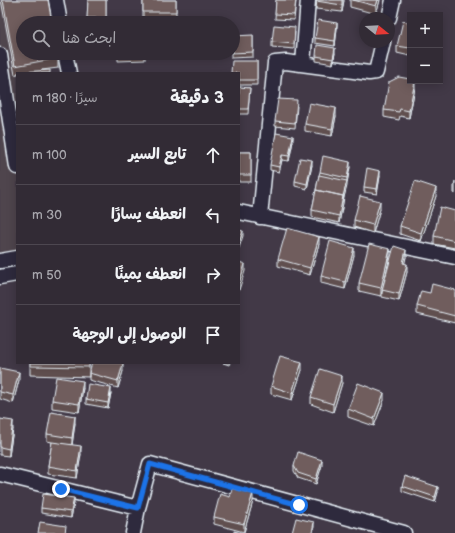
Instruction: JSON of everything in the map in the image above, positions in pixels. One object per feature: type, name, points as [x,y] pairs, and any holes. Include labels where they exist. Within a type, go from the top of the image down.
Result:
[{"type":"street","points":[[56,0],[59,16]]},
{"type":"street","points":[[302,64],[308,0]]},
{"type":"street","points":[[390,12],[393,0]]},
{"type":"street","points":[[260,217],[275,63],[302,64],[369,73],[376,72],[382,48]]},
{"type":"street","points":[[66,60],[69,72]]},
{"type":"street","points":[[1,64],[16,161]]},
{"type":"street","points":[[240,212],[455,257]]},
{"type":"street","points":[[0,261],[16,258]]},
{"type":"street","points":[[0,277],[16,274]]},
{"type":"street","points":[[134,533],[138,508],[150,464],[404,533]]},
{"type":"street","points":[[0,474],[138,508]]},
{"type":"shaded area","points":[[0,0],[40,0],[28,16],[16,16],[16,60],[49,60],[51,72],[16,72],[16,259],[0,262]]},
{"type":"building","points":[[3,0],[48,0],[51,16],[16,16],[16,60],[47,60],[15,66]]},
{"type":"building","points":[[88,0],[106,0],[106,16],[87,16]]},
{"type":"building","points":[[143,0],[176,0],[176,12],[143,12]]},
{"type":"building","points":[[276,0],[296,0],[294,15],[275,14]]},
{"type":"building","points":[[342,0],[342,5],[316,1]]},
{"type":"building","points":[[353,0],[378,0],[376,6]]},
{"type":"building","points":[[318,20],[337,23],[335,41],[315,38]]},
{"type":"building","points":[[403,21],[407,22],[407,48],[397,46]]},
{"type":"building","points":[[274,25],[295,27],[294,44],[272,42]]},
{"type":"building","points":[[253,35],[253,52],[240,53],[240,36]]},
{"type":"building","points":[[317,45],[335,48],[333,59],[316,56]]},
{"type":"building","points":[[232,61],[257,61],[257,80],[240,80],[240,72],[231,72]]},
{"type":"building","points":[[50,70],[50,72],[21,72]]},
{"type":"building","points":[[399,77],[407,78],[407,84],[414,84],[409,111],[400,109],[399,112],[384,110],[389,82]]},
{"type":"building","points":[[240,87],[250,88],[248,109],[240,109]]},
{"type":"building","points":[[278,99],[297,100],[295,123],[275,121]]},
{"type":"building","points":[[309,103],[336,108],[332,129],[305,124]]},
{"type":"building","points":[[276,133],[293,136],[289,156],[282,155],[279,167],[270,165]]},
{"type":"building","points":[[240,152],[251,152],[251,175],[240,175]]},
{"type":"building","points":[[323,156],[350,162],[347,178],[320,172]]},
{"type":"building","points":[[300,158],[312,160],[307,184],[295,181]]},
{"type":"building","points":[[367,168],[380,171],[377,189],[364,187]]},
{"type":"building","points":[[319,175],[347,181],[343,196],[316,190]]},
{"type":"building","points":[[415,181],[436,188],[421,233],[400,226]]},
{"type":"building","points":[[316,190],[343,196],[339,216],[312,210]]},
{"type":"building","points":[[360,196],[380,201],[373,225],[354,220]]},
{"type":"building","points":[[440,207],[455,211],[455,241],[434,236]]},
{"type":"building","points":[[287,228],[319,237],[310,268],[278,259]]},
{"type":"building","points":[[240,230],[243,231],[240,240]]},
{"type":"building","points":[[330,241],[354,248],[345,282],[321,276]]},
{"type":"building","points":[[369,244],[390,249],[381,288],[359,283]]},
{"type":"building","points":[[394,246],[406,250],[403,263],[407,264],[399,294],[382,290]]},
{"type":"building","points":[[240,262],[245,264],[240,280]]},
{"type":"building","points":[[432,284],[455,290],[455,316],[417,306],[421,291],[430,293]]},
{"type":"building","points":[[280,356],[302,362],[292,393],[271,386]]},
{"type":"building","points":[[30,364],[89,364],[89,367],[30,366]]},
{"type":"building","points":[[92,364],[123,364],[118,381],[89,373]]},
{"type":"building","points":[[0,368],[19,372],[13,395],[0,392]]},
{"type":"building","points":[[320,369],[342,376],[333,404],[311,397]]},
{"type":"building","points":[[56,377],[83,381],[79,404],[52,400]]},
{"type":"building","points":[[358,383],[384,393],[374,419],[348,409]]},
{"type":"building","points":[[88,384],[111,388],[108,403],[86,399]]},
{"type":"building","points":[[51,412],[75,416],[72,438],[47,434]]},
{"type":"building","points":[[0,419],[13,421],[9,449],[0,447]]},
{"type":"building","points":[[52,442],[81,446],[77,471],[48,466]]},
{"type":"building","points":[[298,452],[322,460],[316,479],[298,473],[294,466]]},
{"type":"building","points":[[405,476],[438,487],[435,497],[402,486]]},
{"type":"building","points":[[232,488],[253,493],[244,524],[214,517],[220,494],[230,497]]},
{"type":"building","points":[[43,494],[74,498],[71,512],[41,508]]},
{"type":"building","points":[[296,518],[314,522],[312,533],[292,533]]},
{"type":"building","points":[[40,522],[66,526],[65,533],[38,533]]},
{"type":"route","points":[[61,489],[138,508],[150,464],[299,505]]}]
